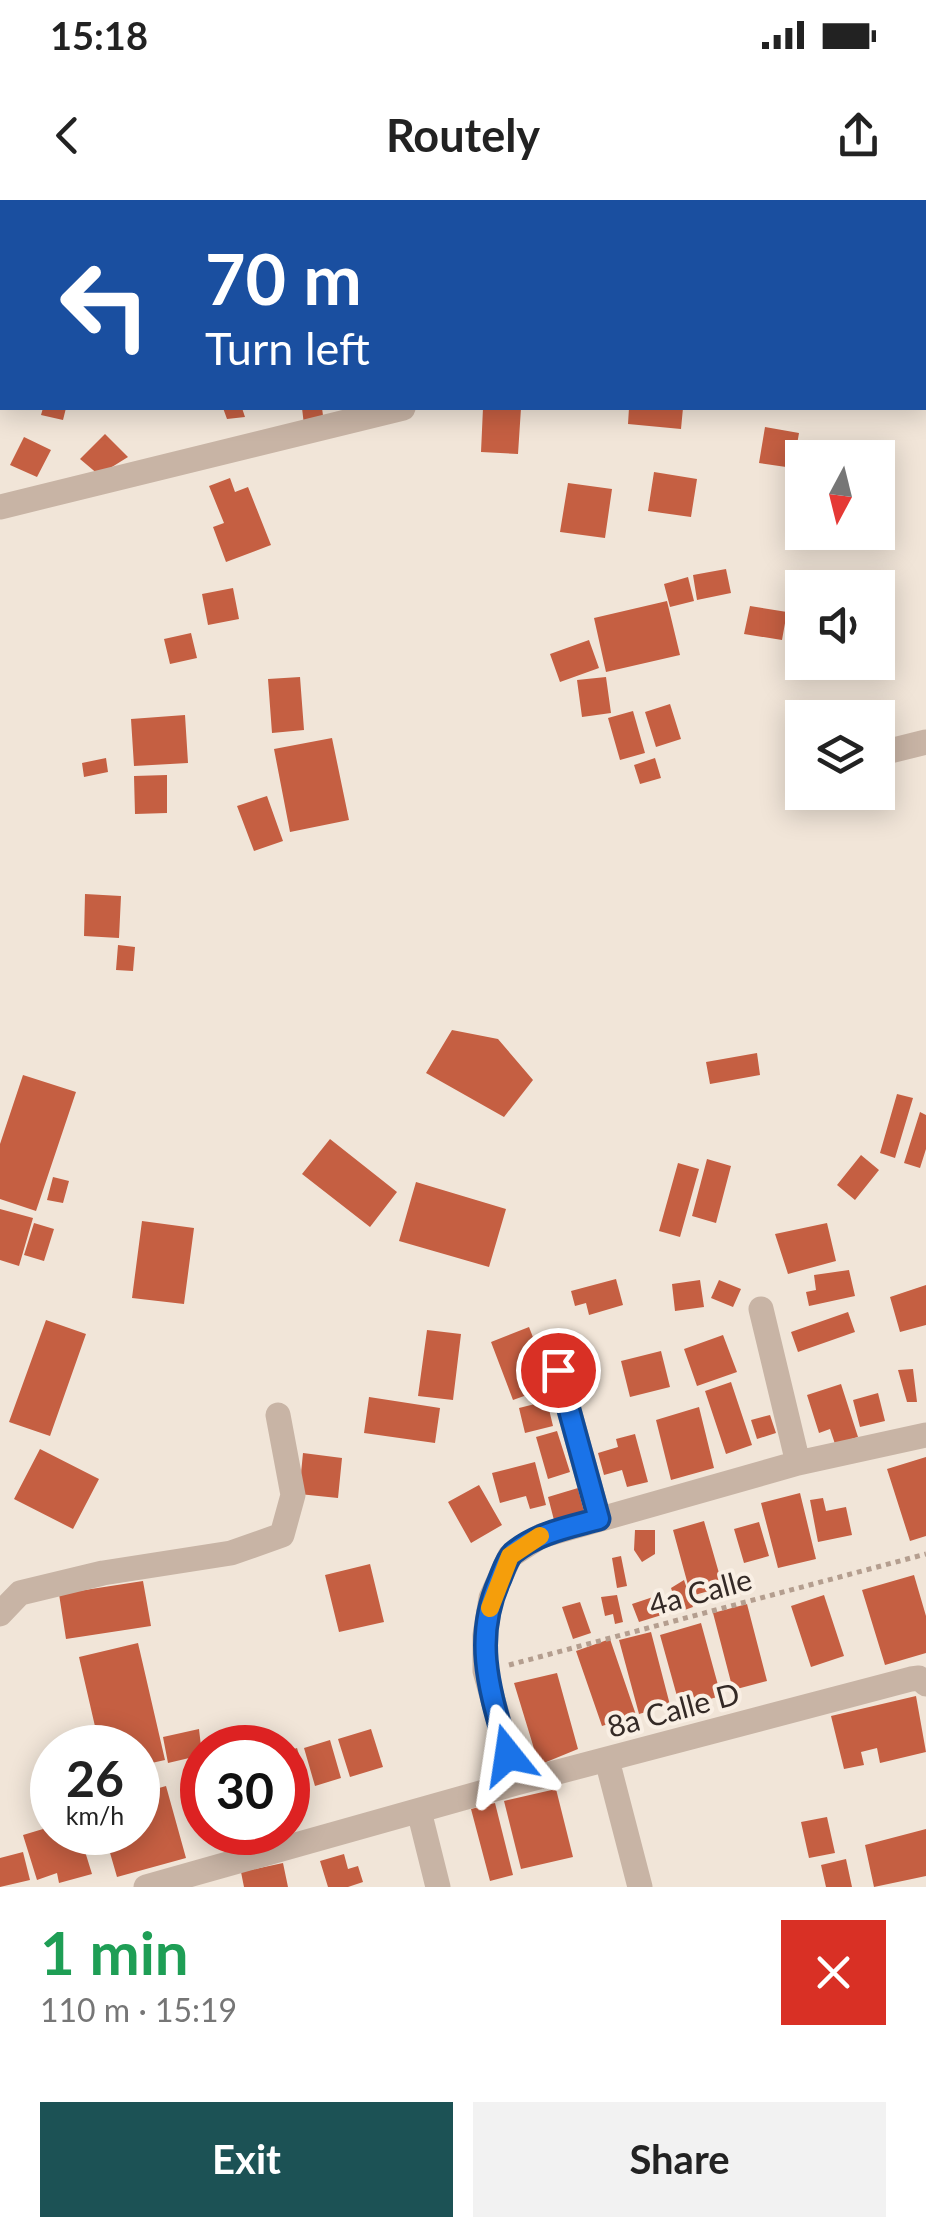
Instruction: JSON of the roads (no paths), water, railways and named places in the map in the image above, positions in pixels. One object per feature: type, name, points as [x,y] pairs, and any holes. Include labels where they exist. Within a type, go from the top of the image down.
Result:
[{"type":"street","points":[[0,507],[395,410]]},
{"type":"street","points":[[895,750],[926,742]]},
{"type":"street","points":[[761,1309],[798,1463]]},
{"type":"street","points":[[558,1370],[599,1519]]},
{"type":"street","points":[[0,1614],[20,1593],[103,1573],[231,1552],[282,1535],[293,1495],[278,1415]]},
{"type":"street","points":[[516,1783],[485,1671],[485,1635],[492,1598],[510,1556],[541,1536],[599,1519],[798,1463],[926,1435]]},
{"type":"street","name":"8a Calle D","points":[[146,1887],[223,1877],[419,1810],[924,1679]]},
{"type":"street","points":[[607,1760],[640,1887]]},
{"type":"street","points":[[419,1810],[438,1887]]}]
